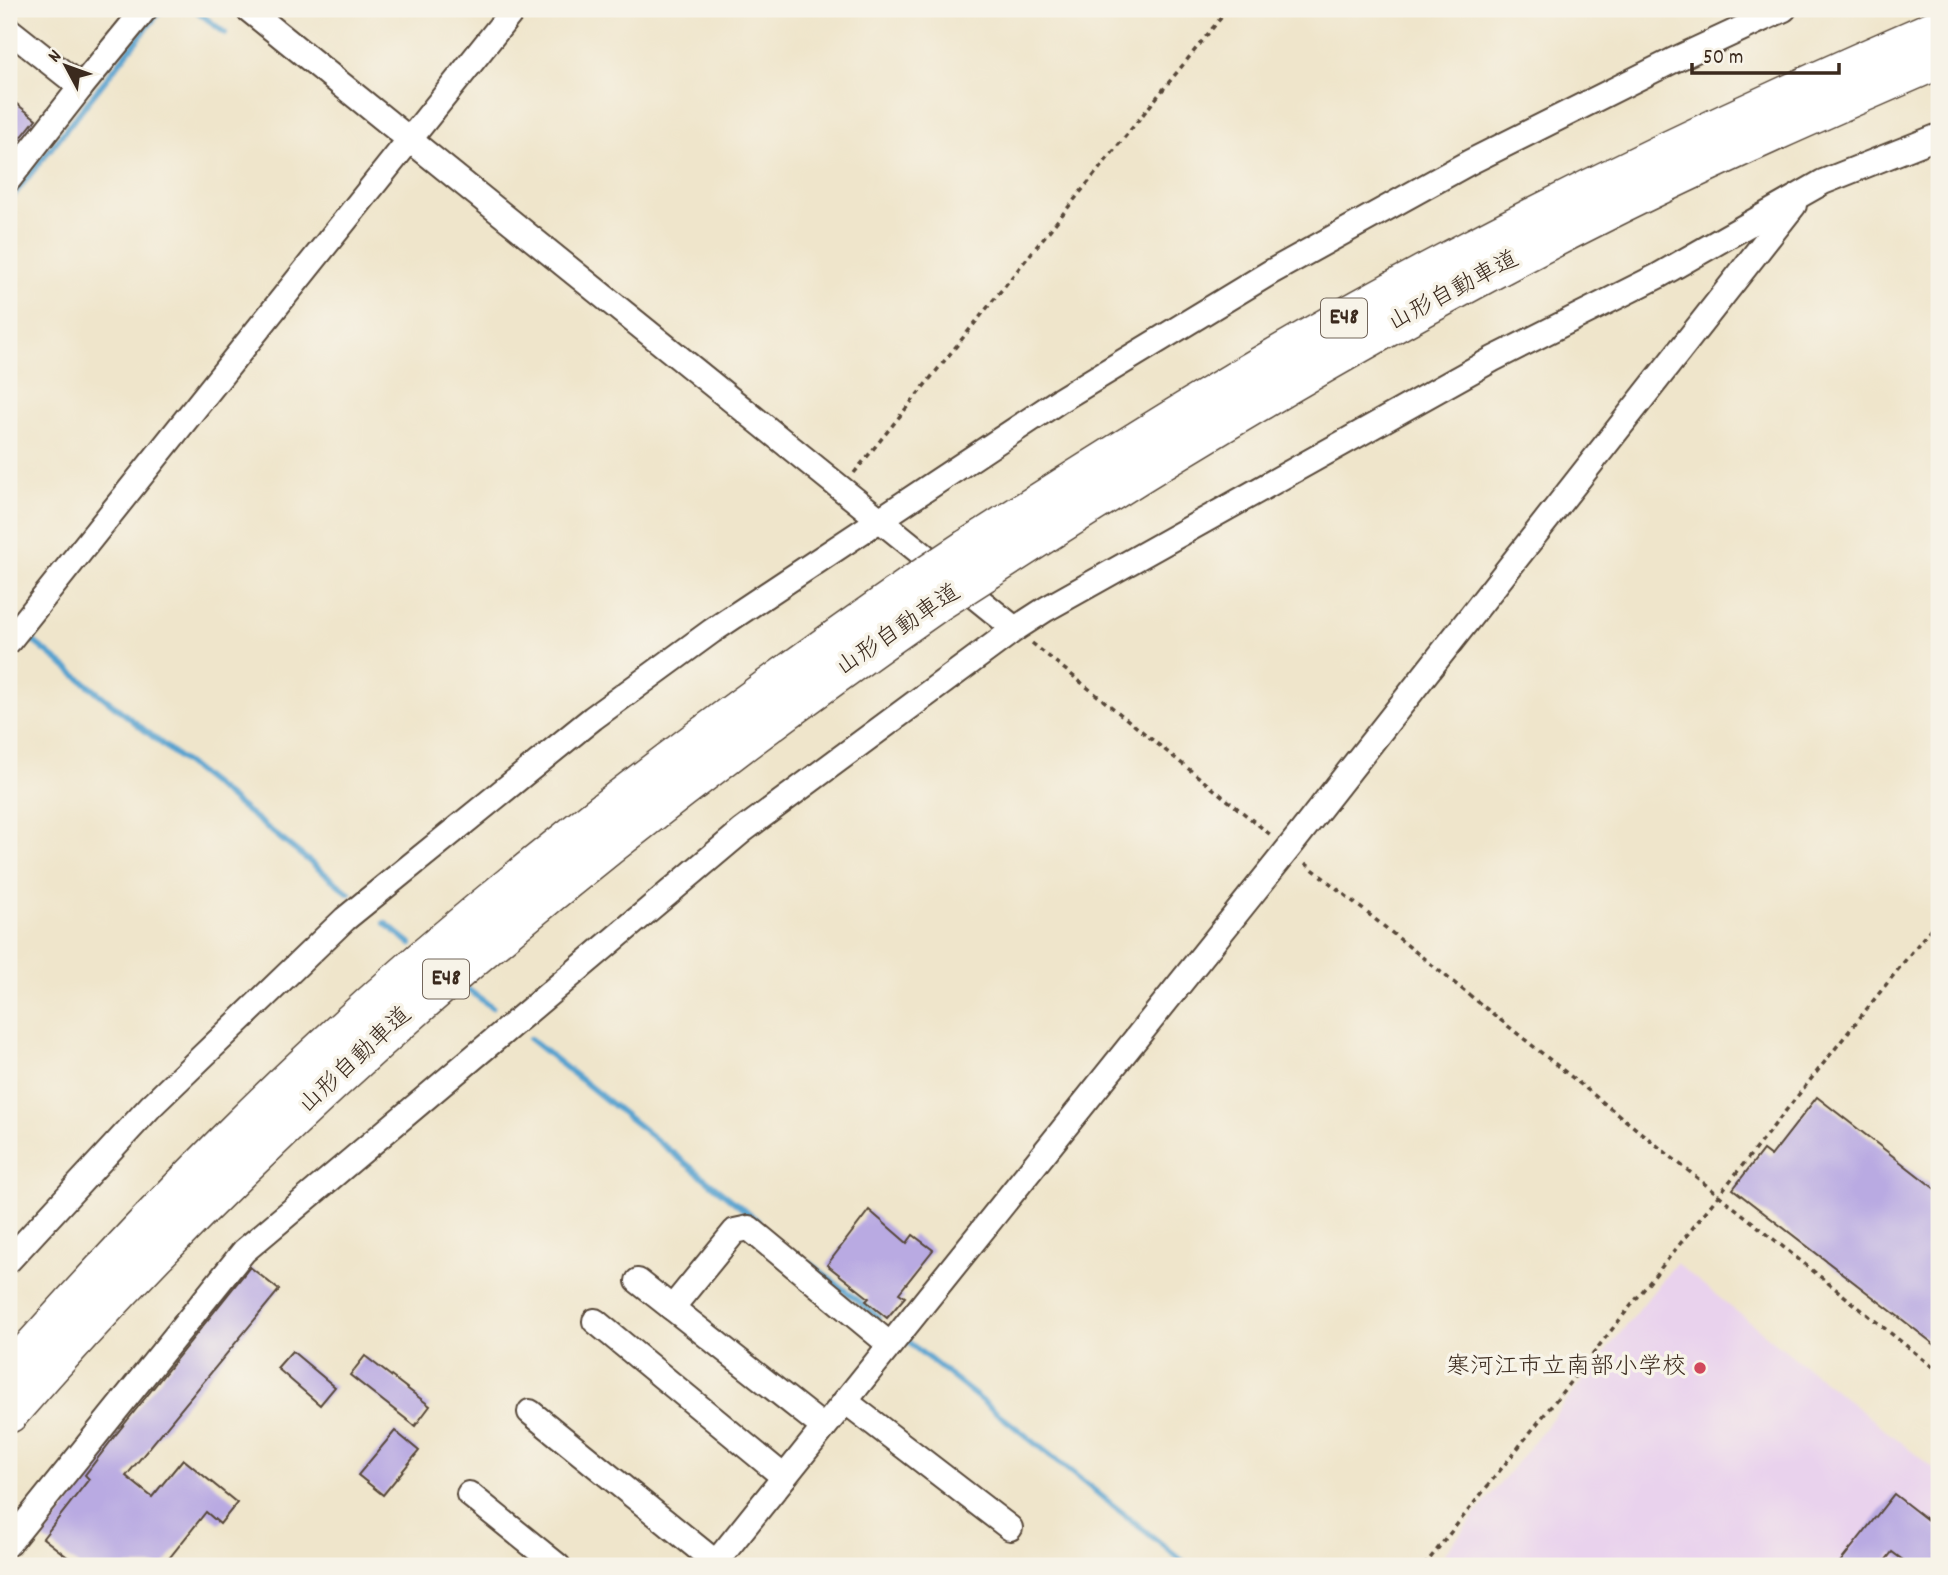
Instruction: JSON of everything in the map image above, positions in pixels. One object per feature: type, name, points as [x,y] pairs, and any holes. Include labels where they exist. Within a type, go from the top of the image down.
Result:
[{"type":"highway","name":"山形自動車道","points":[[9,1373],[100,1271],[234,1133],[383,994],[505,890],[631,789],[767,686],[925,594],[978,559],[1146,468],[1302,376],[1467,284],[1604,212],[1745,128],[1798,105],[1939,27]]},
{"type":"highway","name":"山形自動車道","points":[[1798,105],[1939,60]]},
{"type":"highway","name":"山形自動車道","points":[[9,1414],[123,1289],[253,1157],[408,1012],[652,810],[788,707],[925,594]]},
{"type":"street","points":[[9,179],[145,9]]},
{"type":"street","points":[[248,9],[411,138],[1015,629]]},
{"type":"street","points":[[9,641],[514,9]]},
{"type":"street","points":[[9,1260],[151,1106],[345,919],[593,718],[712,631],[1060,400],[1271,272],[1471,162],[1672,61],[1784,9]]},
{"type":"street","points":[[9,30],[81,87]]},
{"type":"street","points":[[9,1543],[244,1251],[742,831],[1015,629],[1046,609],[1493,359],[1658,276],[1823,182],[1939,136]]},
{"type":"street","points":[[530,1412],[716,1565],[822,1427],[1288,849],[1801,196]]},
{"type":"street","points":[[672,1308],[734,1231],[749,1228],[889,1344]]},
{"type":"street","points":[[638,1281],[822,1427]]},
{"type":"street","points":[[595,1321],[784,1477]]},
{"type":"street","points":[[845,1401],[1010,1528]]},
{"type":"street","points":[[469,1494],[558,1566]]},
{"type":"path","points":[[842,488],[1228,9]]},
{"type":"path","points":[[1015,629],[1939,1372]]},
{"type":"path","points":[[1424,1566],[1939,918]]},
{"type":"shaded area","name":"寒河江市立南部小学校","points":[[1676,1263],[1939,1473],[1939,1566],[1459,1566],[1444,1554]]},
{"type":"building","points":[[9,98],[36,119],[9,153]]},
{"type":"building","points":[[1817,1097],[1939,1192],[1939,1348],[1733,1189],[1763,1150],[1771,1156]]},
{"type":"building","points":[[869,1210],[907,1243],[913,1235],[933,1250],[899,1293],[905,1297],[887,1318],[866,1301],[869,1298],[827,1265]]},
{"type":"building","points":[[250,1267],[279,1290],[126,1476],[152,1497],[183,1459],[237,1503],[220,1524],[206,1512],[163,1566],[79,1566],[43,1538],[89,1479],[85,1475],[114,1437]]},
{"type":"building","points":[[292,1351],[335,1387],[320,1405],[277,1368]]},
{"type":"building","points":[[365,1356],[430,1406],[415,1426],[350,1375]]},
{"type":"building","points":[[395,1431],[419,1451],[383,1495],[358,1475]]},
{"type":"building","points":[[1894,1494],[1939,1529],[1939,1566],[1911,1566],[1892,1552],[1881,1566],[1837,1566]]},
{"type":"waterway","points":[[9,201],[162,9]]},
{"type":"waterway","points":[[194,9],[225,33]]},
{"type":"waterway","points":[[33,641],[349,893]]},
{"type":"waterway","points":[[385,923],[411,944]]},
{"type":"waterway","points":[[467,989],[492,1007]]},
{"type":"waterway","points":[[530,1039],[758,1221]]},
{"type":"waterway","points":[[810,1263],[878,1317]]},
{"type":"waterway","points":[[902,1337],[1189,1566]]},
{"type":"place","name":"寒河江市立南部小学校","points":[[1700,1368]]}]
